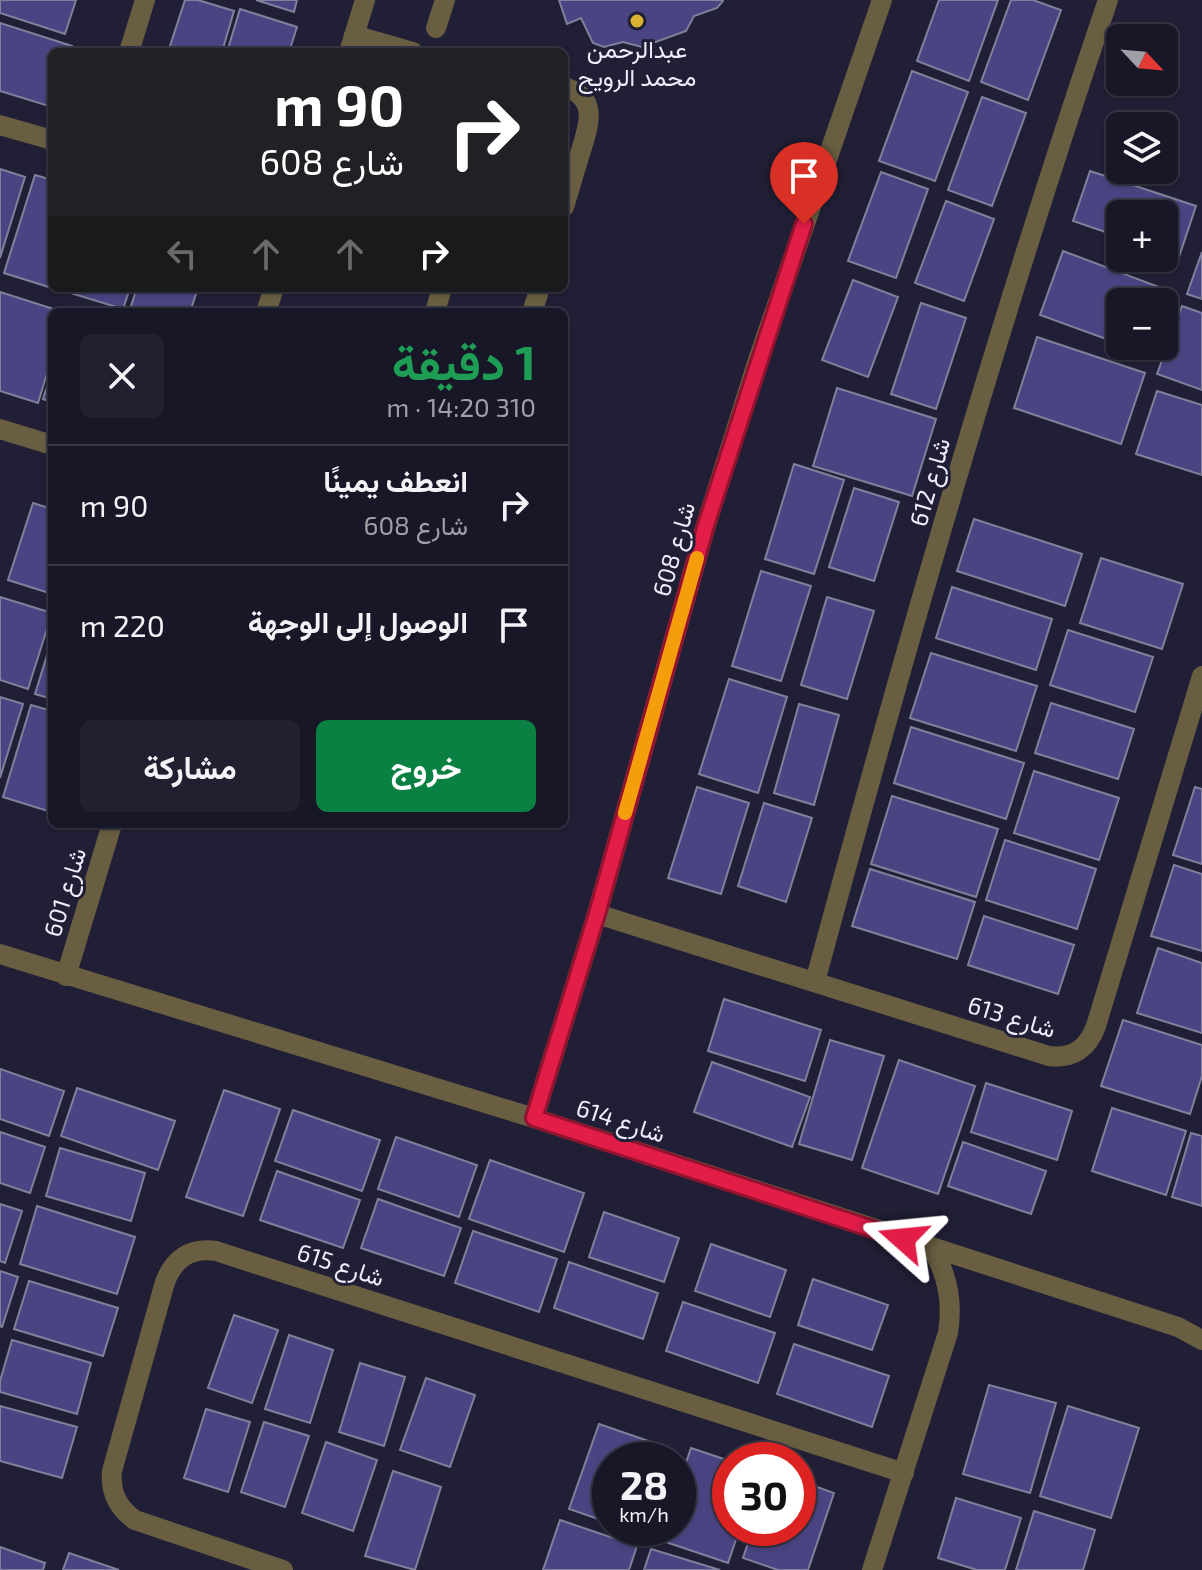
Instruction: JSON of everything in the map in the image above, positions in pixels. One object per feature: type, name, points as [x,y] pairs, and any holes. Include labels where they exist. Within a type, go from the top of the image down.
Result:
[{"type":"street","points":[[130,48],[145,0]]},
{"type":"street","points":[[365,0],[351,43],[385,48]]},
{"type":"street","points":[[436,28],[445,0]]},
{"type":"street","name":"شارع 608","points":[[534,1118],[597,914],[711,510],[758,360],[882,0]]},
{"type":"street","name":"شارع 612","points":[[815,982],[874,765],[975,418],[1108,0]]},
{"type":"street","points":[[568,88],[575,90],[585,100],[590,122],[568,194]]},
{"type":"street","points":[[0,125],[48,139]]},
{"type":"street","points":[[1,431],[48,444]]},
{"type":"street","name":"شارع 613","points":[[597,914],[1049,1056],[1059,1058],[1080,1051],[1093,1036],[1202,676]]},
{"type":"street","name":"شارع 601","points":[[66,976],[111,828]]},
{"type":"street","name":"شارع 614","points":[[0,954],[534,1118],[1178,1327],[1202,1340]]},
{"type":"street","points":[[872,1570],[945,1347],[951,1318],[949,1288],[932,1249]]},
{"type":"street","name":"شارع 615","points":[[283,1570],[145,1525],[126,1514],[113,1494],[112,1471],[165,1282],[176,1261],[195,1250],[216,1251],[904,1473]]},
{"type":"street","name":"شارع 614","points":[[1178,1327],[1202,1326]]},
{"type":"building","points":[[0,0],[76,0],[65,34],[0,13]]},
{"type":"building","points":[[185,0],[198,0],[234,11],[223,48],[169,48]]},
{"type":"building","points":[[256,0],[297,0],[294,12]]},
{"type":"building","name":"عبدالرحمن محمد الرويح","points":[[559,0],[723,1],[717,8],[694,16],[686,31],[642,47],[623,42],[604,47],[593,43],[581,18],[567,24]]},
{"type":"building","points":[[939,0],[998,0],[969,81],[917,61]]},
{"type":"building","points":[[1011,0],[1033,0],[1061,10],[1028,100],[981,82]]},
{"type":"building","points":[[240,9],[297,27],[290,48],[228,48]]},
{"type":"building","points":[[0,23],[72,46],[48,48],[48,106],[0,91]]},
{"type":"building","points":[[912,71],[968,92],[935,181],[879,161]]},
{"type":"building","points":[[982,97],[1026,113],[992,206],[948,190]]},
{"type":"building","points":[[0,169],[25,177],[0,258]]},
{"type":"building","points":[[1090,171],[1106,176],[1106,184],[1129,184],[1178,200],[1106,200],[1106,232],[1073,221]]},
{"type":"building","points":[[881,172],[928,189],[896,278],[848,261]]},
{"type":"building","points":[[35,175],[48,179],[48,287],[4,273]]},
{"type":"building","points":[[1178,200],[1196,206],[1178,257]]},
{"type":"building","points":[[946,201],[994,219],[964,301],[915,283]]},
{"type":"building","points":[[1063,251],[1106,267],[1106,272],[1119,272],[1162,288],[1106,288],[1106,339],[1040,315]]},
{"type":"building","points":[[1202,252],[1202,299],[1187,294]]},
{"type":"building","points":[[853,280],[898,297],[868,377],[822,360]]},
{"type":"building","points":[[0,292],[50,308],[48,370],[38,403],[0,391]]},
{"type":"building","points":[[67,292],[129,292],[123,308]]},
{"type":"building","points":[[136,292],[197,292],[191,308],[130,308]]},
{"type":"building","points":[[921,303],[966,318],[936,409],[891,394]]},
{"type":"building","points":[[1182,306],[1202,313],[1202,390],[1157,374],[1162,360],[1178,360],[1178,317]]},
{"type":"building","points":[[1037,337],[1145,373],[1121,444],[1014,408]]},
{"type":"building","points":[[48,383],[48,401],[43,399]]},
{"type":"building","points":[[837,388],[936,419],[912,496],[813,466]]},
{"type":"building","points":[[1157,391],[1202,405],[1202,475],[1136,454]]},
{"type":"building","points":[[794,464],[844,480],[814,574],[765,559]]},
{"type":"building","points":[[854,488],[899,502],[874,581],[829,567]]},
{"type":"building","points":[[33,503],[48,508],[48,593],[8,580]]},
{"type":"building","points":[[974,519],[1082,554],[1065,606],[957,571]]},
{"type":"building","points":[[1101,558],[1183,584],[1162,649],[1080,623]]},
{"type":"building","points":[[761,571],[811,586],[781,681],[732,666]]},
{"type":"building","points":[[952,587],[1052,619],[1036,670],[936,638]]},
{"type":"building","points":[[0,597],[48,612],[48,626],[28,689],[0,680]]},
{"type":"building","points":[[827,597],[874,611],[847,699],[801,685]]},
{"type":"building","points":[[1068,630],[1153,657],[1135,712],[1050,685]]},
{"type":"building","points":[[48,652],[48,698],[35,694]]},
{"type":"building","points":[[931,653],[1037,686],[1016,751],[910,718]]},
{"type":"building","points":[[729,679],[787,697],[758,793],[699,774]]},
{"type":"building","points":[[0,697],[23,704],[0,778]]},
{"type":"building","points":[[1051,703],[1134,729],[1118,779],[1035,753]]},
{"type":"building","points":[[799,704],[839,715],[814,805],[774,793]]},
{"type":"building","points":[[31,705],[48,710],[48,811],[3,797]]},
{"type":"building","points":[[911,727],[1024,763],[1006,819],[894,783]]},
{"type":"building","points":[[1034,771],[1119,798],[1099,860],[1014,833]]},
{"type":"building","points":[[697,787],[749,803],[721,894],[668,878]]},
{"type":"building","points":[[1195,787],[1202,789],[1202,864],[1173,855]]},
{"type":"building","points":[[892,796],[998,829],[976,897],[871,864]]},
{"type":"building","points":[[764,803],[812,818],[786,902],[738,886]]},
{"type":"building","points":[[1005,840],[1096,869],[1077,929],[986,900]]},
{"type":"building","points":[[1174,865],[1202,874],[1202,951],[1151,936]]},
{"type":"building","points":[[870,869],[975,902],[957,959],[852,926]]},
{"type":"building","points":[[984,916],[1074,945],[1058,994],[968,965]]},
{"type":"building","points":[[1158,948],[1202,963],[1202,1033],[1137,1013]]},
{"type":"building","points":[[724,999],[821,1030],[805,1081],[708,1051]]},
{"type":"building","points":[[1123,1020],[1202,1045],[1202,1076],[1190,1114],[1101,1086]]},
{"type":"building","points":[[830,1040],[884,1056],[852,1160],[799,1144]]},
{"type":"building","points":[[899,1060],[975,1086],[938,1194],[862,1168]]},
{"type":"building","points":[[712,1062],[810,1097],[792,1147],[694,1112]]},
{"type":"building","points":[[0,1069],[64,1091],[49,1136],[0,1119]]},
{"type":"building","points":[[986,1083],[1072,1111],[1057,1160],[971,1132]]},
{"type":"building","points":[[77,1088],[175,1121],[158,1170],[61,1136]]},
{"type":"building","points":[[224,1090],[280,1109],[243,1216],[186,1197]]},
{"type":"building","points":[[1112,1108],[1186,1131],[1166,1195],[1092,1171]]},
{"type":"building","points":[[293,1110],[380,1140],[362,1191],[275,1161]]},
{"type":"building","points":[[0,1132],[45,1147],[30,1193],[0,1183]]},
{"type":"building","points":[[1191,1133],[1202,1136],[1202,1206],[1172,1197]]},
{"type":"building","points":[[396,1137],[477,1165],[459,1217],[378,1189]]},
{"type":"building","points":[[963,1142],[1046,1171],[1031,1214],[948,1186]]},
{"type":"building","points":[[60,1148],[145,1173],[131,1221],[46,1196]]},
{"type":"building","points":[[490,1160],[584,1193],[564,1252],[469,1219]]},
{"type":"building","points":[[277,1171],[360,1200],[343,1248],[260,1220]]},
{"type":"building","points":[[378,1199],[461,1228],[444,1276],[361,1248]]},
{"type":"building","points":[[0,1204],[22,1211],[5,1263],[0,1261]]},
{"type":"building","points":[[37,1206],[135,1237],[117,1294],[20,1264]]},
{"type":"building","points":[[604,1212],[679,1238],[664,1282],[589,1257]]},
{"type":"building","points":[[473,1231],[557,1259],[539,1312],[455,1283]]},
{"type":"building","points":[[711,1244],[786,1270],[770,1317],[695,1291]]},
{"type":"building","points":[[569,1262],[658,1293],[643,1339],[554,1308]]},
{"type":"building","points":[[0,1271],[18,1277],[2,1327],[0,1326]]},
{"type":"building","points":[[813,1279],[888,1305],[872,1350],[798,1325]]},
{"type":"building","points":[[29,1281],[118,1308],[103,1356],[14,1329]]},
{"type":"building","points":[[683,1302],[775,1333],[758,1383],[666,1351]]},
{"type":"building","points":[[234,1315],[278,1330],[252,1403],[208,1388]]},
{"type":"building","points":[[289,1335],[333,1350],[310,1423],[265,1409]]},
{"type":"building","points":[[12,1340],[91,1363],[77,1414],[0,1392],[0,1381]]},
{"type":"building","points":[[794,1344],[889,1376],[872,1427],[777,1394]]},
{"type":"building","points":[[360,1363],[405,1377],[384,1446],[339,1432]]},
{"type":"building","points":[[426,1378],[475,1395],[450,1467],[400,1450]]},
{"type":"building","points":[[989,1385],[1056,1403],[1030,1493],[963,1474]]},
{"type":"building","points":[[0,1406],[77,1427],[62,1478],[0,1461]]},
{"type":"building","points":[[1068,1406],[1139,1428],[1111,1518],[1040,1496]]},
{"type":"building","points":[[206,1409],[250,1422],[228,1492],[184,1478]]},
{"type":"building","points":[[264,1422],[309,1436],[285,1507],[241,1492]]},
{"type":"building","points":[[599,1424],[652,1442],[593,1442]]},
{"type":"building","points":[[326,1442],[377,1460],[353,1531],[302,1513]]},
{"type":"building","points":[[592,1444],[592,1517],[569,1509]]},
{"type":"building","points":[[696,1450],[712,1455],[712,1546],[734,1546],[728,1563],[678,1546],[696,1546]]},
{"type":"building","points":[[393,1471],[441,1487],[415,1570],[365,1556]]},
{"type":"building","points":[[816,1486],[834,1493],[808,1570],[778,1570],[743,1558],[747,1546],[816,1546]]},
{"type":"building","points":[[956,1498],[1021,1518],[1005,1570],[977,1570],[938,1558]]},
{"type":"building","points":[[1034,1511],[1095,1530],[1083,1570],[1016,1570]]},
{"type":"building","points":[[560,1520],[592,1531],[592,1546],[637,1546],[629,1570],[543,1570]]},
{"type":"building","points":[[0,1547],[45,1563],[43,1570],[0,1570]]},
{"type":"building","points":[[651,1549],[720,1570],[644,1570]]},
{"type":"building","points":[[69,1553],[119,1570],[63,1570]]},
{"type":"slow traffic","points":[[625,813],[697,558]]},
{"type":"place","name":"عبدالرحمن محمد الرويح","points":[[637,21]]},
{"type":"route","points":[[804,224],[706,525],[597,914],[534,1118],[903,1239]]}]
